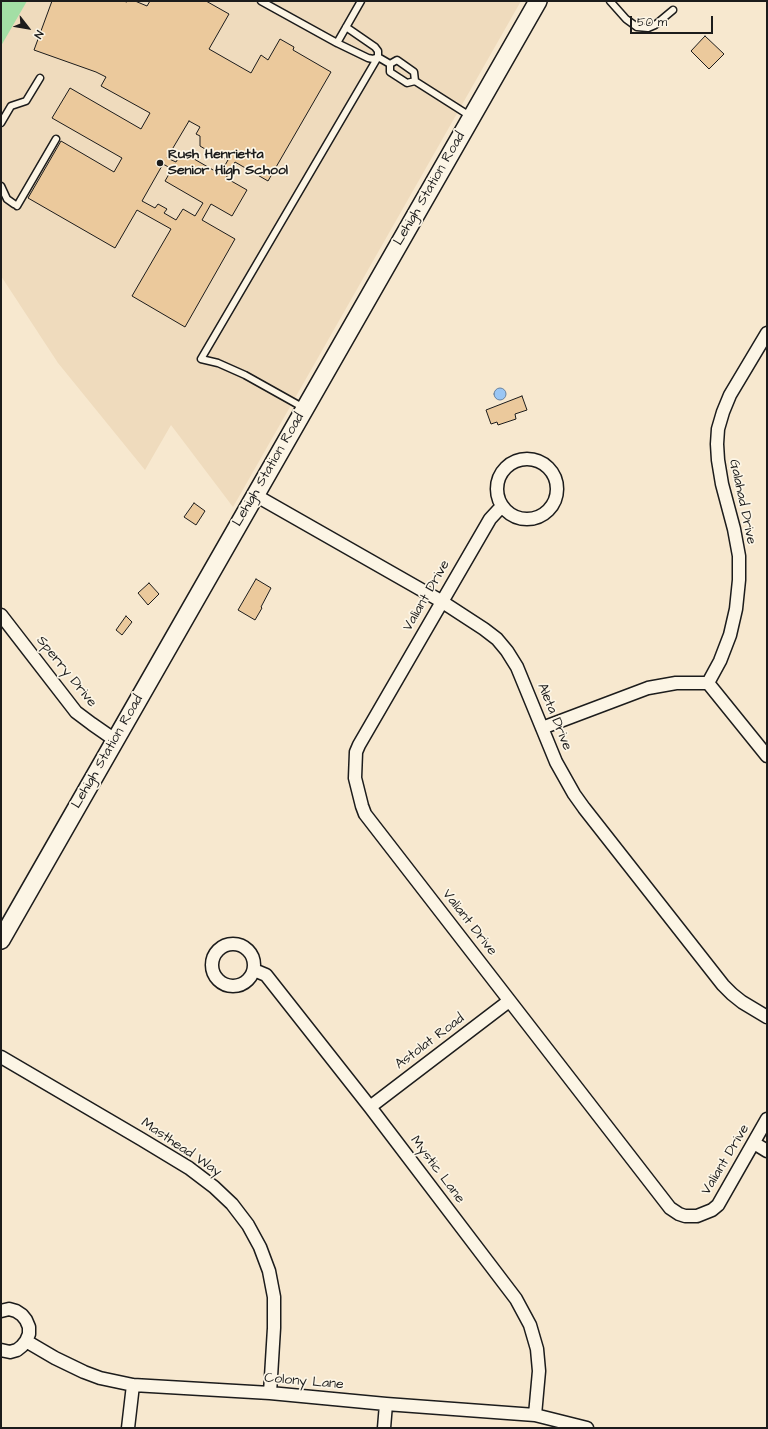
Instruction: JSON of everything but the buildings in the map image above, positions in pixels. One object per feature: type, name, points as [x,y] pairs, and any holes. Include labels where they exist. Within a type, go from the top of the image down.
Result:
[{"type":"main road","name":"Lehigh Station Road","points":[[1,940],[538,1]]},
{"type":"street","name":"Galahad Drive","points":[[708,683],[720,661],[730,635],[736,609],[739,580],[739,556],[734,529],[722,484],[718,460],[718,429],[730,395],[767,333]]},
{"type":"street","points":[[522,459],[532,459],[542,462],[550,469],[555,477],[558,487],[557,496],[553,506],[546,513],[538,518],[518,518],[509,513],[502,506],[498,497],[498,482],[505,469],[513,462],[522,459]]},
{"type":"street","name":"Aleta Drive","points":[[255,495],[441,601],[497,639],[518,667],[559,768],[574,794],[723,985],[737,998],[767,1017]]},
{"type":"street","name":"Valiant Drive","points":[[502,506],[490,519],[441,601],[359,745],[356,752],[354,768],[356,786],[365,814],[670,1208],[685,1216],[703,1214],[718,1205],[767,1119]]},
{"type":"street","name":"Sperry Drive","points":[[1,615],[5,627],[76,712],[115,740]]},
{"type":"street","points":[[542,728],[648,688],[676,683],[708,683],[767,756]]},
{"type":"street","name":"Mystic Lane","points":[[254,970],[266,975],[370,1107],[523,1310],[530,1325],[537,1349],[539,1371],[535,1415]]},
{"type":"street","name":"Astolat Road","points":[[370,1107],[509,1001]]},
{"type":"street","name":"Masthead Way","points":[[1,1057],[189,1168],[214,1187],[232,1204],[248,1225],[260,1247],[269,1271],[274,1297],[274,1328],[270,1393]]},
{"type":"street","points":[[754,1143],[767,1151]]},
{"type":"street","points":[[1,1311],[16,1311],[22,1315],[29,1327],[29,1334],[22,1346],[17,1350],[10,1352],[1,1350]]},
{"type":"street","name":"Colony Lane","points":[[26,1341],[54,1358],[84,1372],[100,1378],[133,1385],[270,1393],[386,1404],[535,1415],[587,1428]]},
{"type":"street","points":[[128,1428],[133,1385]]},
{"type":"street","points":[[384,1428],[386,1404]]},
{"type":"lane","points":[[261,1],[337,43],[368,58],[373,59],[378,57],[390,64]]},
{"type":"lane","points":[[337,43],[362,1]]},
{"type":"lane","points":[[610,1],[626,20],[637,27],[648,28],[655,25],[673,10]]},
{"type":"lane","points":[[304,408],[245,375],[218,363],[201,359],[378,57],[378,51],[375,47],[346,27]]},
{"type":"lane","points":[[390,64],[397,60],[414,72],[415,82]]},
{"type":"lane","points":[[390,64],[390,72],[407,83],[415,82],[472,117]]},
{"type":"lane","points":[[1,124],[11,106],[26,101],[40,78]]},
{"type":"lane","points":[[1,186],[7,199],[16,205],[56,139]]},
{"type":"shaded area","points":[[1,1],[521,1],[233,507],[171,425],[145,470],[58,363],[1,276]]},
{"type":"green space","points":[[1,1],[27,1],[1,46]]},
{"type":"water","points":[[498,388],[502,388],[506,394],[502,400],[498,400],[494,396],[494,392]]},
{"type":"place","name":"Rush Henrietta Senior High School","points":[[160,163]]}]
